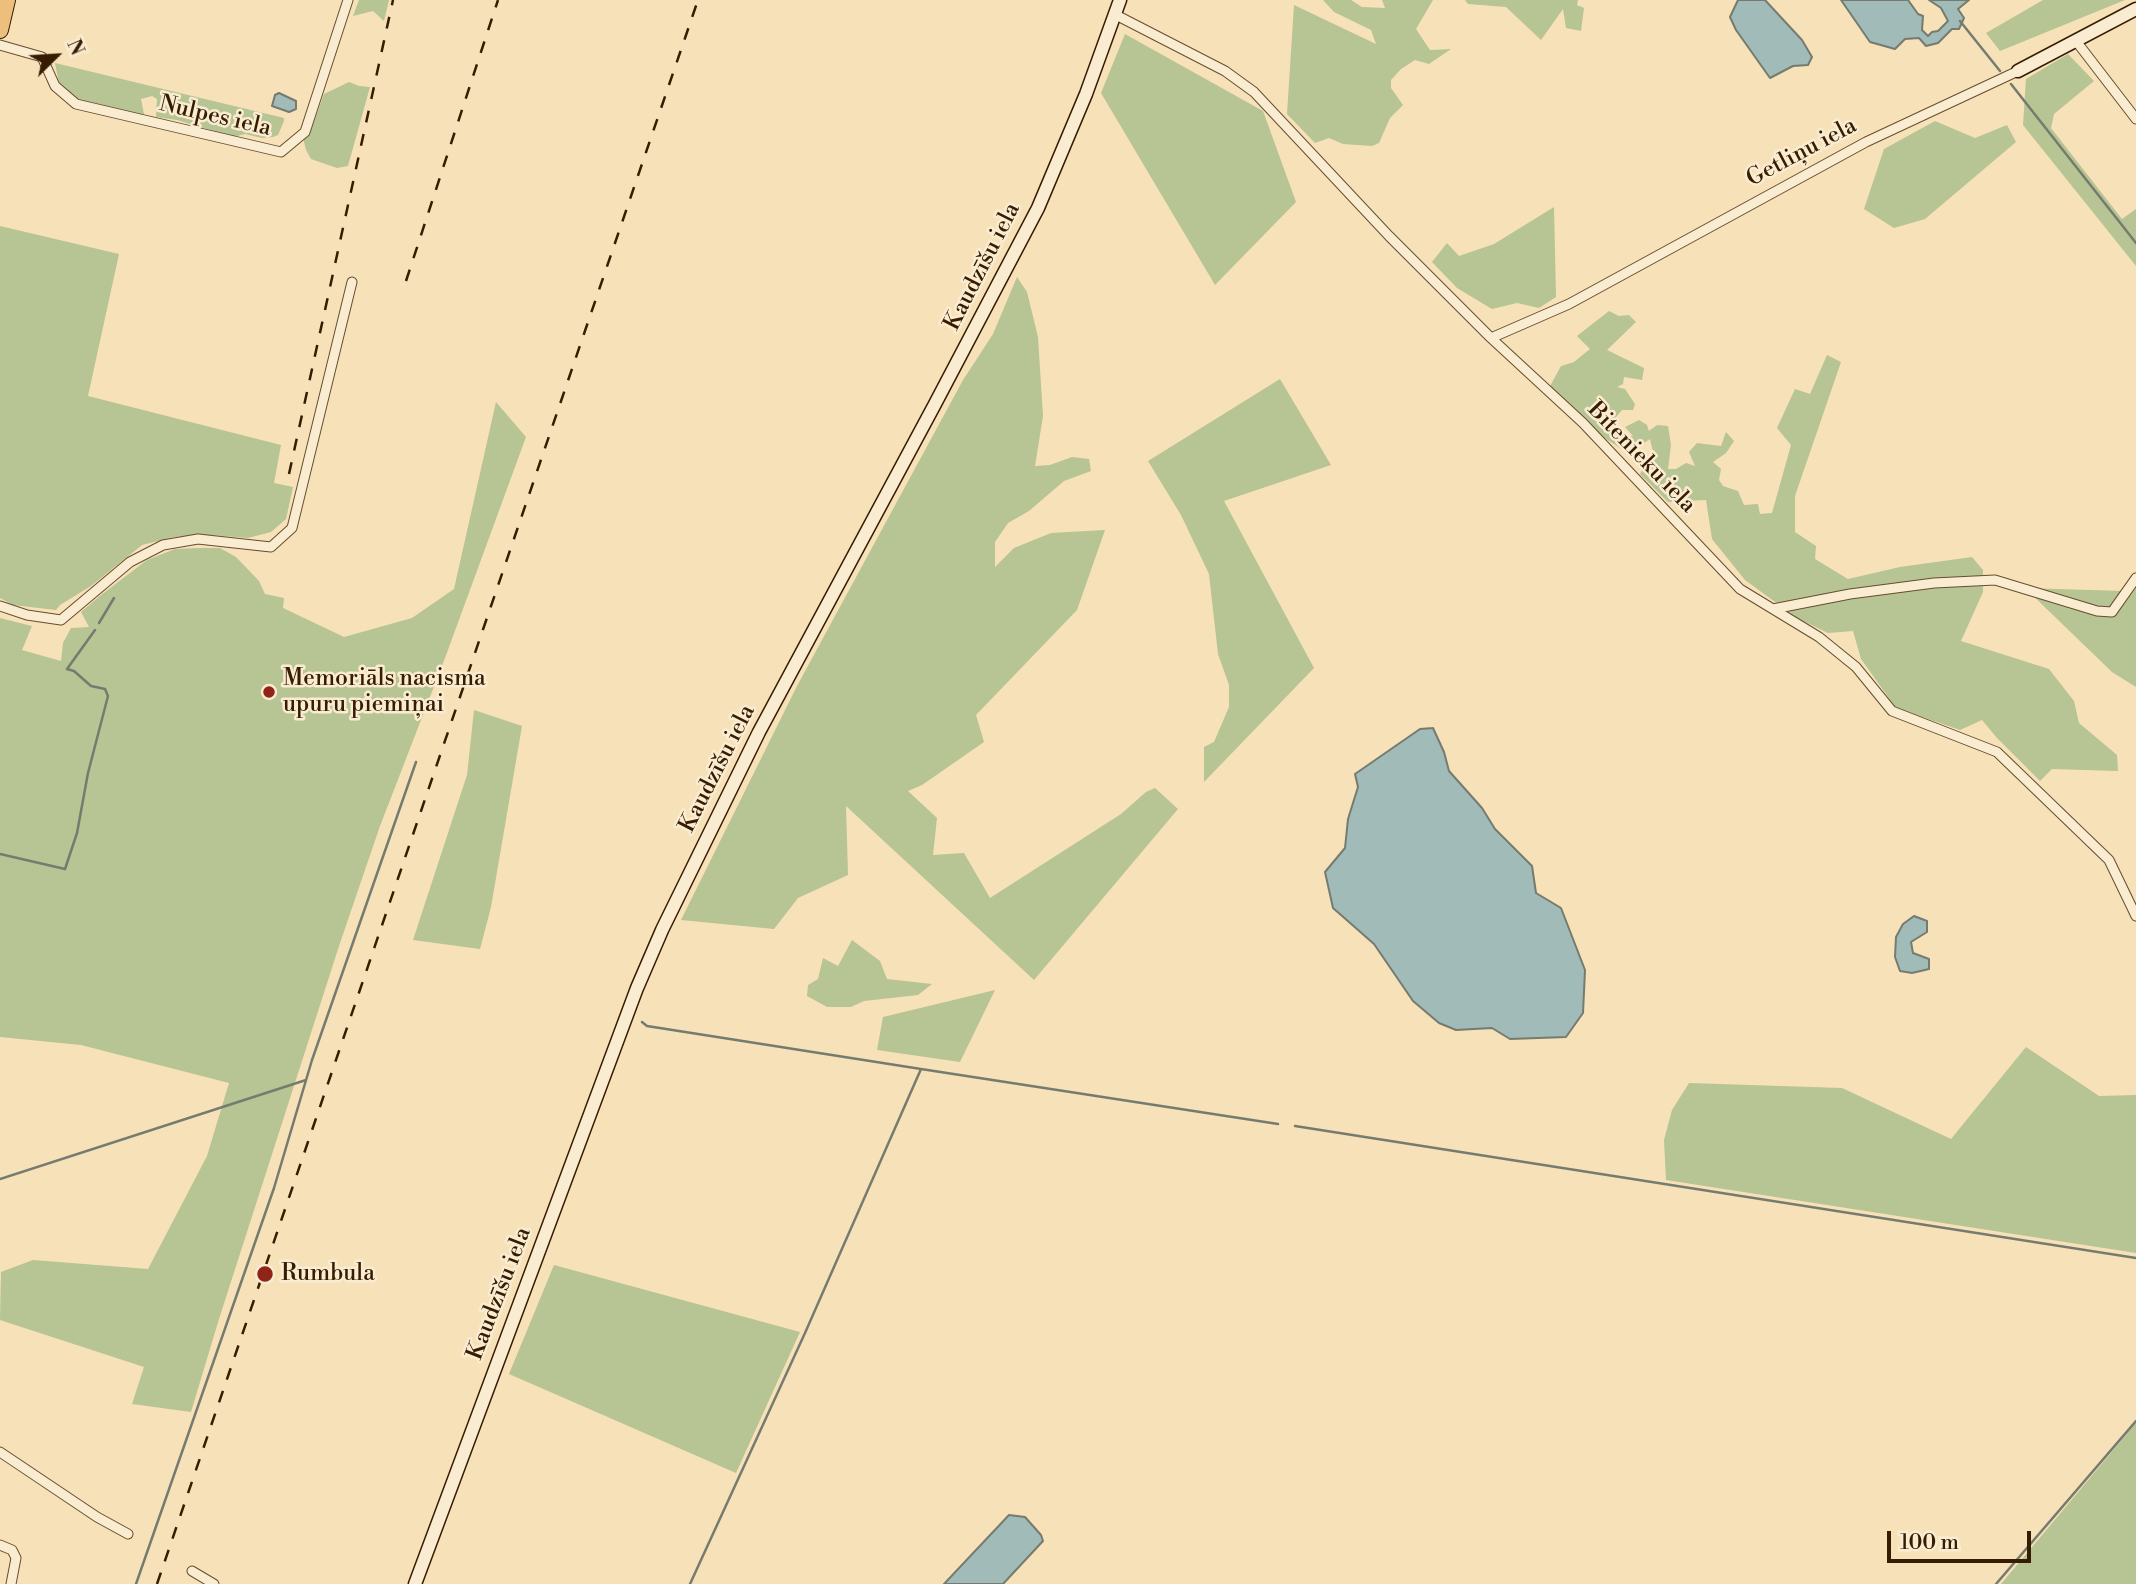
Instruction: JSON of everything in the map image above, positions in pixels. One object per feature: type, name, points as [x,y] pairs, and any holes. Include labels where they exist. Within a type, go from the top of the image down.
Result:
[{"type":"highway","points":[[0,30],[7,0]]},
{"type":"street","name":"Nulpes iela","points":[[0,45],[42,57],[55,86],[76,104],[281,152],[305,132],[348,0]]},
{"type":"street","name":"Kaudzīšu iela","points":[[415,1584],[632,1001],[662,930],[758,732],[1038,208],[1086,94],[1121,0]]},
{"type":"street","name":"Getliņu iela","points":[[1490,338],[1569,304],[1866,142],[2018,71],[2136,9]]},
{"type":"street","name":"Bitenieku iela","points":[[1116,15],[1225,71],[1254,92],[1389,236],[1490,338],[1583,423],[1740,589],[1819,636],[1856,667],[1892,711],[1997,752],[2109,860],[2136,916]]},
{"type":"street","points":[[2076,41],[2136,119]]},
{"type":"street","points":[[0,606],[27,615],[61,620],[130,562],[163,545],[198,539],[271,547],[292,528],[352,282]]},
{"type":"street","points":[[1773,609],[1850,594],[1934,583],[1995,580],[2097,611],[2112,612],[2136,578]]},
{"type":"street","points":[[0,1452],[97,1517],[128,1534]]},
{"type":"street","points":[[0,1545],[12,1550],[16,1558],[11,1584]]},
{"type":"street","points":[[192,1571],[214,1584]]},
{"type":"green space","points":[[359,0],[389,0],[384,21],[373,11],[353,16]]},
{"type":"green space","points":[[1323,0],[1351,0],[1362,7],[1385,8],[1382,0],[1433,0],[1416,29],[1430,50],[1451,49],[1429,64],[1415,60],[1391,80],[1391,88],[1403,105],[1390,118],[1379,143],[1372,146],[1343,144],[1329,138],[1315,143],[1287,114],[1294,5],[1376,44],[1371,30],[1334,12]]},
{"type":"green space","points":[[1465,0],[1578,0],[1577,5],[1584,8],[1581,31],[1566,28],[1563,9],[1541,40],[1506,7],[1468,4]]},
{"type":"green space","points":[[2043,0],[2125,0],[2000,51],[1986,33]]},
{"type":"green space","points":[[1125,34],[1263,111],[1296,202],[1215,285],[1101,93]]},
{"type":"green space","points":[[2068,54],[2094,81],[2054,114],[2051,128],[2122,219],[2136,209],[2136,266],[2023,125],[2026,79]]},
{"type":"green space","points":[[55,63],[284,118],[284,121],[278,135],[273,137],[262,138],[245,134],[233,137],[177,120],[156,117],[157,99],[152,96],[141,99],[144,114],[137,116],[76,100],[59,83]]},
{"type":"green space","points":[[349,82],[370,87],[348,166],[337,168],[311,159],[303,138],[312,127],[324,94]]},
{"type":"green space","points":[[1935,121],[1975,138],[2007,125],[2016,142],[1925,219],[1894,228],[1864,209],[1884,149]]},
{"type":"green space","points":[[1554,207],[1556,297],[1539,308],[1517,303],[1492,309],[1457,288],[1432,262],[1447,243],[1459,256],[1494,244]]},
{"type":"green space","points":[[0,226],[119,254],[88,396],[281,445],[274,483],[293,487],[286,519],[271,532],[248,538],[211,535],[174,537],[142,545],[56,610],[13,605],[0,598]]},
{"type":"green space","points":[[1017,277],[1027,292],[1038,337],[1043,416],[1035,466],[1050,465],[1072,457],[1089,459],[1091,471],[1064,481],[1029,511],[1008,523],[995,542],[995,567],[1014,548],[1051,533],[1105,530],[1077,610],[976,715],[984,742],[922,785],[908,791],[937,818],[933,855],[964,853],[990,898],[1121,814],[1146,792],[1155,788],[1178,809],[1034,980],[846,806],[848,875],[798,898],[774,929],[681,920],[797,686],[963,380],[993,334]]},
{"type":"green space","points":[[1609,311],[1619,316],[1629,315],[1636,322],[1607,350],[1644,368],[1642,380],[1624,377],[1623,384],[1617,387],[1625,389],[1635,404],[1633,410],[1622,410],[1611,427],[1603,431],[1633,436],[1625,427],[1639,420],[1647,425],[1649,431],[1657,425],[1668,426],[1671,445],[1668,469],[1676,469],[1686,463],[1695,466],[1689,452],[1697,443],[1721,446],[1726,432],[1734,441],[1726,453],[1713,462],[1721,469],[1719,480],[1723,486],[1738,491],[1744,505],[1758,504],[1760,514],[1772,513],[1791,445],[1777,428],[1795,389],[1810,394],[1827,355],[1841,362],[1795,496],[1795,532],[1816,546],[1815,559],[1848,579],[1900,567],[1972,557],[1983,570],[1983,592],[1961,641],[2049,669],[2074,701],[2079,723],[2117,755],[2118,771],[2052,769],[2040,781],[1982,720],[1960,730],[1896,708],[1861,659],[1853,631],[1828,633],[1797,618],[1745,580],[1712,539],[1706,500],[1668,502],[1640,474],[1653,452],[1650,439],[1628,453],[1595,432],[1549,388],[1561,366],[1574,362],[1590,349],[1577,336]]},
{"type":"green space","points":[[1280,379],[1331,465],[1224,501],[1314,668],[1204,782],[1204,747],[1214,742],[1229,707],[1229,685],[1218,654],[1209,574],[1181,515],[1148,461]]},
{"type":"green space","points":[[496,402],[526,437],[380,826],[339,946],[191,1412],[132,1404],[144,1367],[0,1320],[1,1272],[33,1260],[148,1269],[207,1156],[229,1083],[81,1045],[0,1037],[0,618],[32,626],[22,650],[61,661],[63,643],[71,628],[89,627],[81,612],[147,560],[175,549],[220,548],[236,557],[259,581],[265,594],[284,598],[283,608],[344,637],[412,618],[454,589]]},
{"type":"green space","points":[[2136,576],[2136,687],[2112,672],[2025,588],[2123,591]]},
{"type":"green space","points":[[474,710],[522,726],[491,907],[480,949],[413,940],[467,775]]},
{"type":"green space","points":[[852,940],[880,961],[887,979],[932,984],[918,995],[864,1001],[851,1007],[827,1007],[807,996],[808,985],[818,979],[823,958],[838,966]]},
{"type":"green space","points":[[995,990],[960,1062],[877,1050],[883,1017]]},
{"type":"green space","points":[[2026,1047],[2099,1096],[2136,1095],[2136,1253],[1666,1180],[1664,1140],[1672,1110],[1689,1083],[1842,1088],[1951,1139]]},
{"type":"green space","points":[[554,1265],[800,1332],[736,1473],[509,1374]]},
{"type":"green space","points":[[2136,1423],[2136,1584],[2001,1584]]},
{"type":"water","points":[[1738,0],[1765,0],[1802,40],[1812,57],[1808,65],[1793,66],[1770,78],[1736,30],[1730,17]]},
{"type":"water","points":[[1841,0],[1908,0],[1918,14],[1923,16],[1922,30],[1928,36],[1948,21],[1941,8],[1929,0],[1969,0],[1958,9],[1964,18],[1959,29],[1952,29],[1938,43],[1926,46],[1919,38],[1905,39],[1895,49],[1870,42]]},
{"type":"water","points":[[279,93],[296,101],[296,109],[289,112],[272,106],[275,95]]},
{"type":"water","points":[[1433,728],[1449,771],[1482,808],[1495,829],[1532,866],[1536,893],[1561,908],[1585,970],[1583,1013],[1566,1037],[1510,1039],[1492,1028],[1456,1030],[1439,1023],[1413,1001],[1374,944],[1333,908],[1325,872],[1345,848],[1348,819],[1358,787],[1355,774],[1420,729]]},
{"type":"water","points":[[1914,916],[1927,921],[1927,932],[1911,942],[1913,953],[1929,959],[1929,969],[1912,973],[1900,971],[1895,957],[1896,937],[1903,924]]},
{"type":"water","points":[[1009,1515],[1025,1517],[1043,1541],[1003,1584],[944,1584]]},
{"type":"waterway","points":[[1960,21],[2000,71]]},
{"type":"waterway","points":[[2011,84],[2136,243]]},
{"type":"waterway","points":[[99,623],[114,598]]},
{"type":"waterway","points":[[0,854],[65,869],[77,833],[88,773],[108,696],[105,689],[91,686],[74,671],[67,669],[95,630]]},
{"type":"waterway","points":[[136,1584],[274,1188],[312,1060],[416,762]]},
{"type":"waterway","points":[[642,1022],[647,1026],[921,1069]]},
{"type":"waterway","points":[[690,1584],[805,1333],[921,1069],[1278,1124]]},
{"type":"waterway","points":[[0,1179],[306,1080]]},
{"type":"waterway","points":[[1295,1126],[2136,1258]]},
{"type":"waterway","points":[[1996,1584],[2136,1421]]},
{"type":"railway","points":[[289,474],[393,0]]},
{"type":"railway","points":[[406,281],[498,0]]},
{"type":"railway","points":[[157,1584],[698,0]]},
{"type":"place","name":"Memoriāls nacisma upuru piemiņai","points":[[269,692]]},
{"type":"place","name":"Rumbula","points":[[265,1274]]}]
